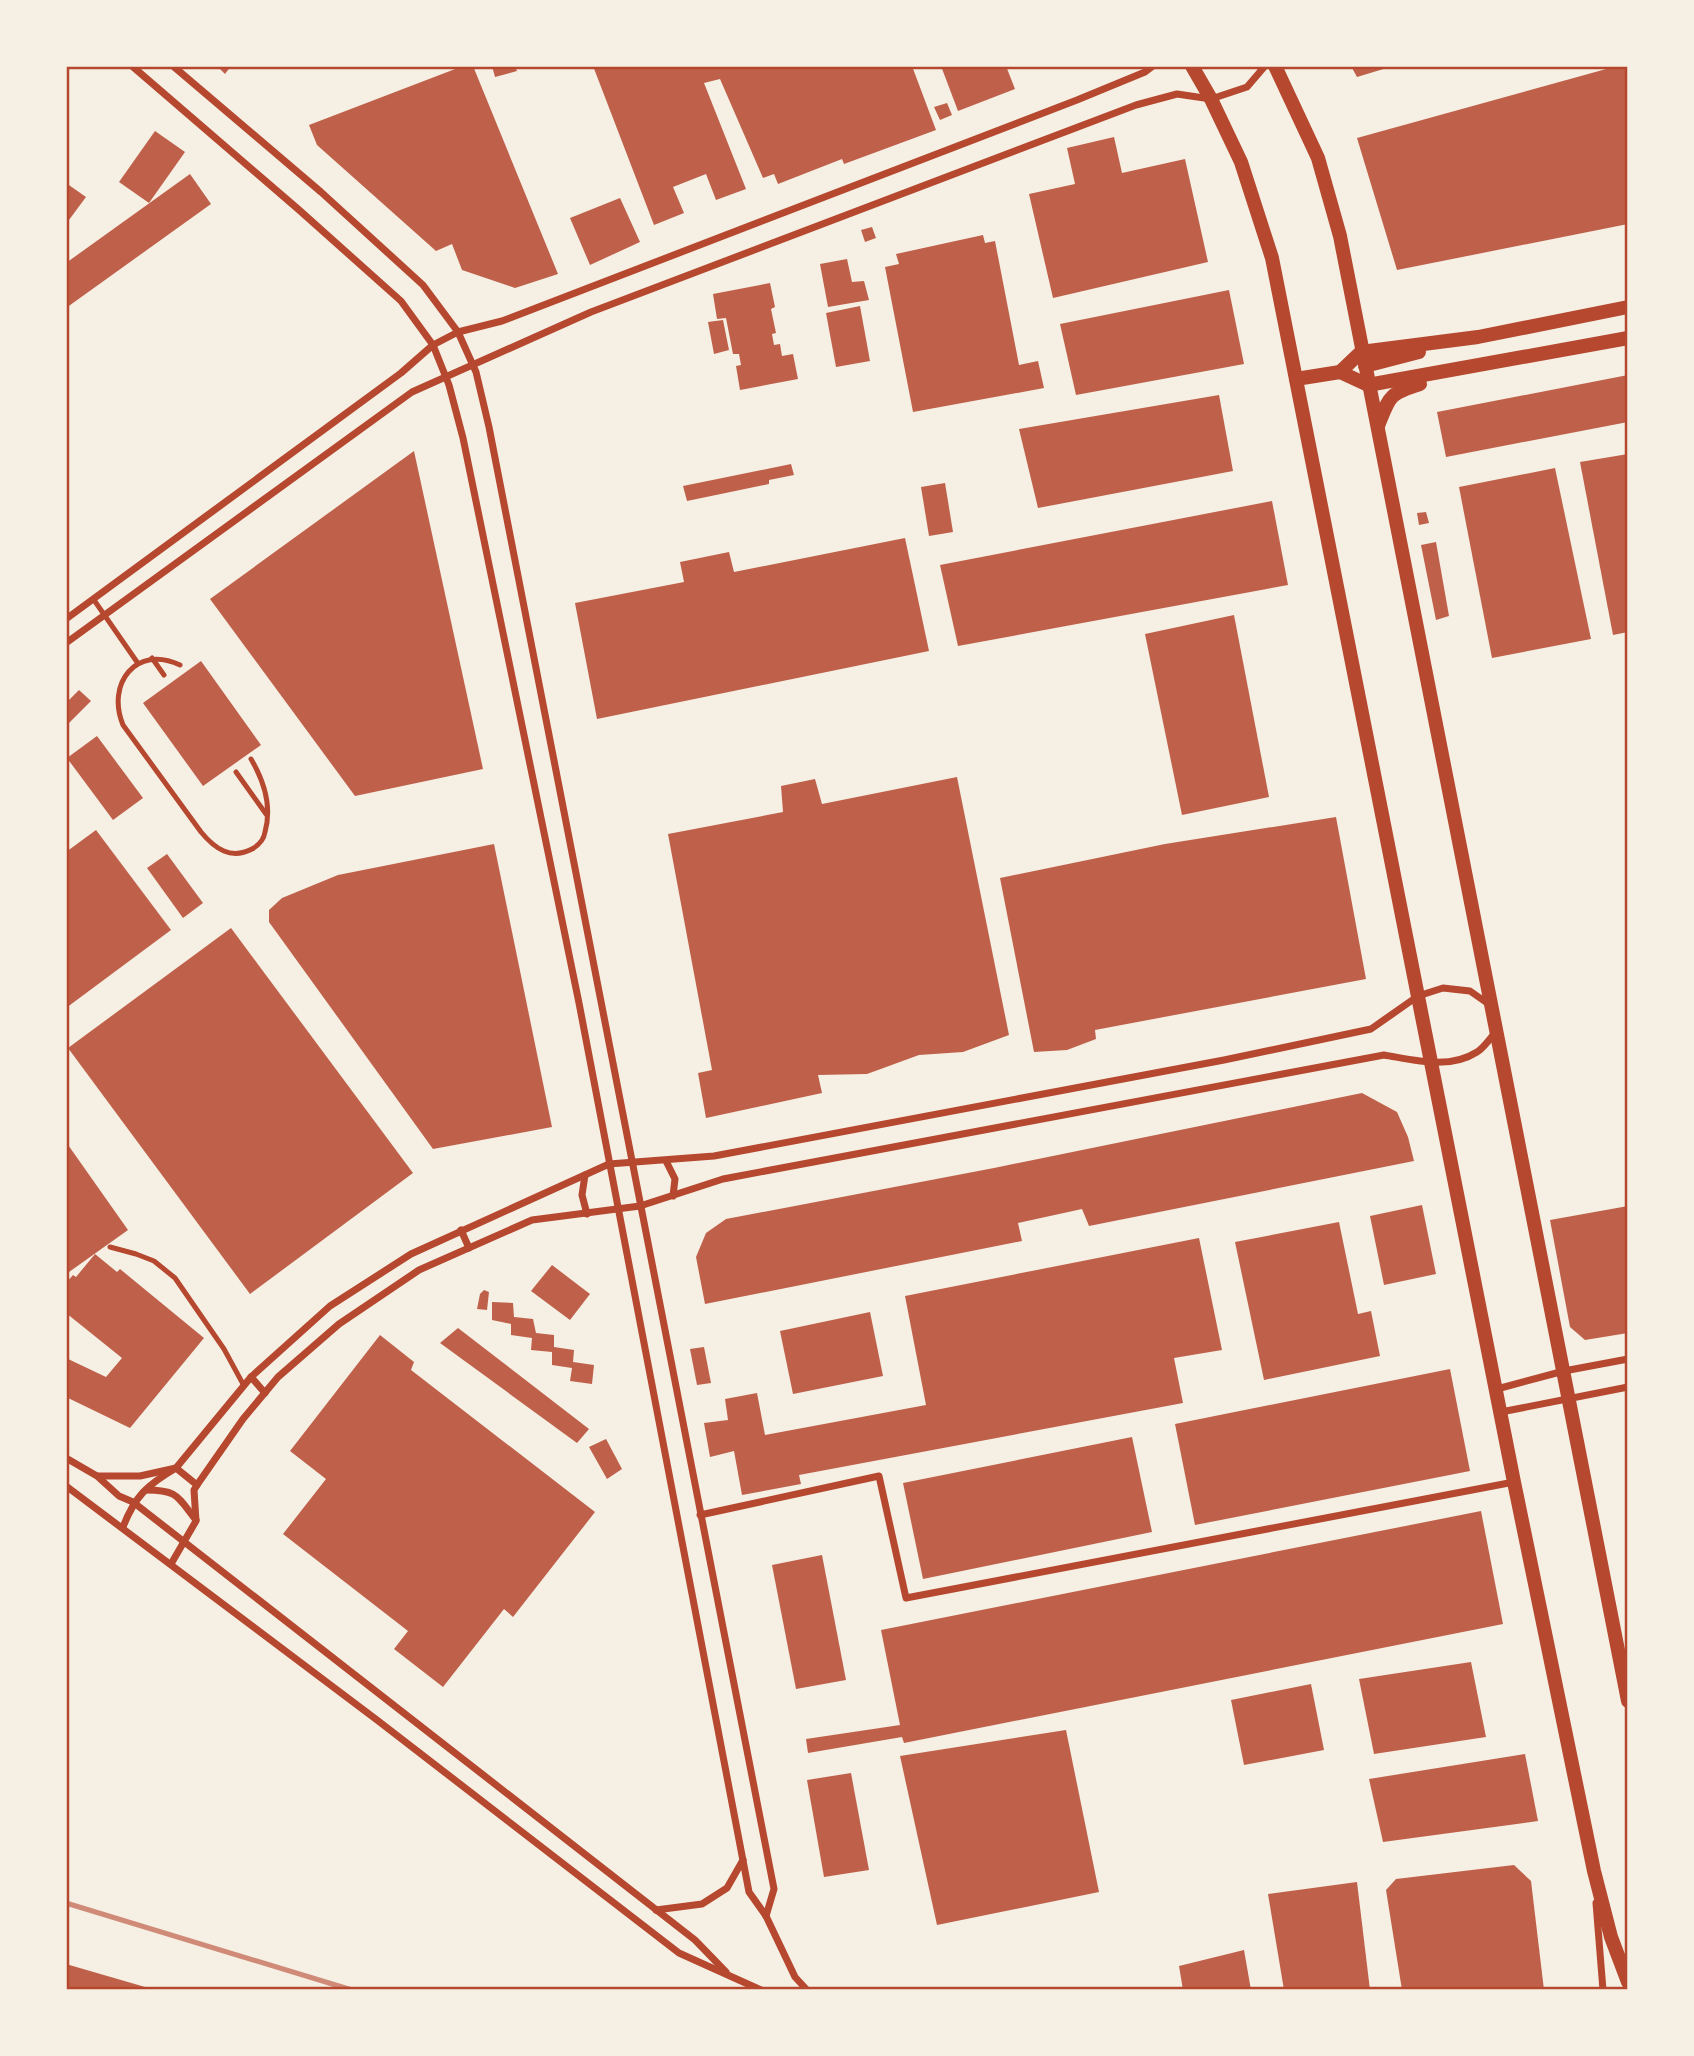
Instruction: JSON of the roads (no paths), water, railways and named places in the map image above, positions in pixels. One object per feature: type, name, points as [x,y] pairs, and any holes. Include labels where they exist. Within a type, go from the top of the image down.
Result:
[{"type":"main road","points":[[1192,66],[1241,162],[1272,258],[1514,1482],[1594,1871],[1611,1937],[1628,1982]]},
{"type":"main road","points":[[1275,66],[1318,158],[1340,236],[1628,1701]]},
{"type":"main road","points":[[1296,379],[1340,372],[1363,359],[1628,307]]},
{"type":"main road","points":[[1340,372],[1368,385],[1628,338]]},
{"type":"main road","points":[[1377,426],[1389,398],[1396,392],[1481,366]]},
{"type":"street","points":[[132,66],[401,301],[433,345],[446,377],[469,464],[609,1164],[749,1892],[766,1916],[795,1977],[807,1990]]},
{"type":"street","points":[[173,66],[321,192],[423,285],[458,332],[472,363],[489,427],[774,1889],[766,1916]]},
{"type":"street","points":[[66,619],[401,373],[433,345],[458,332],[502,321],[1077,100],[1146,72],[1153,66]]},
{"type":"street","points":[[66,643],[412,392],[472,363],[591,312],[1136,105],[1177,94],[1211,99],[1247,87],[1265,66]]},
{"type":"street","points":[[123,1527],[133,1502],[160,1477],[176,1468],[243,1384],[330,1307],[411,1254],[609,1164],[714,1156],[1371,1029],[1418,996],[1443,988],[1470,991],[1491,1006]]},
{"type":"street","points":[[171,1564],[196,1521],[194,1489],[278,1377],[339,1324],[419,1270],[532,1220],[618,1211],[723,1179],[1384,1055],[1432,1063],[1456,1060],[1478,1052],[1496,1032]]},
{"type":"street","points":[[666,1161],[675,1179],[673,1196]]},
{"type":"street","points":[[585,1175],[582,1195],[587,1214]]},
{"type":"street","points":[[461,1230],[469,1248]]},
{"type":"street","points":[[1497,1389],[1564,1371],[1628,1359]]},
{"type":"street","points":[[251,1377],[265,1393]]},
{"type":"street","points":[[1501,1412],[1628,1387]]},
{"type":"street","points":[[66,1458],[97,1476],[119,1496],[133,1502],[695,1940],[729,1975]]},
{"type":"street","points":[[97,1476],[141,1476],[176,1468]]},
{"type":"street","points":[[176,1468],[197,1485]]},
{"type":"street","points":[[700,1515],[879,1476],[906,1598],[1514,1482]]},
{"type":"street","points":[[66,1486],[388,1728],[679,1953],[761,1990]]},
{"type":"street","points":[[146,1490],[168,1490],[177,1496],[196,1521]]},
{"type":"street","points":[[656,1910],[702,1904],[727,1888],[744,1859]]},
{"type":"street","points":[[1594,1871],[1603,1990]]},
{"type":"lane","points":[[94,600],[137,662]]},
{"type":"lane","points":[[152,658],[164,674]]},
{"type":"lane","points":[[180,665],[152,658],[137,662],[128,671],[119,694],[119,716],[211,844],[232,854],[245,853],[257,846],[265,836],[268,817],[265,792],[251,759]]},
{"type":"lane","points":[[236,772],[268,817]]},
{"type":"lane","points":[[110,1247],[154,1261],[175,1278],[224,1349],[243,1384]]},
{"type":"railway","points":[[66,1903],[352,1990]]}]
